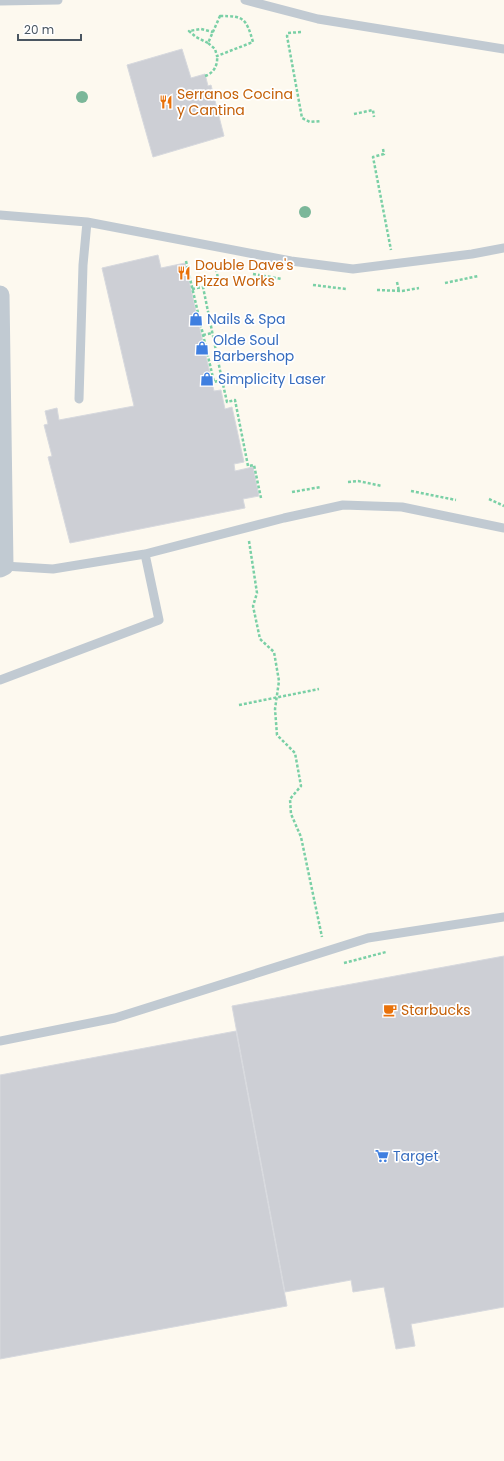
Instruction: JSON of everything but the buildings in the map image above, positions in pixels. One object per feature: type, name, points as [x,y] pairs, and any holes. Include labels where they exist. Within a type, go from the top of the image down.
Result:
[{"type":"street","points":[[0,295],[2,567]]},
{"type":"lane","points":[[0,1],[58,0]]},
{"type":"lane","points":[[245,0],[318,19],[504,49]]},
{"type":"lane","points":[[0,215],[87,222],[291,261],[353,269],[472,254],[504,248]]},
{"type":"lane","points":[[79,400],[82,265],[87,222]]},
{"type":"lane","points":[[2,567],[53,569],[145,554],[343,505],[402,507],[504,528]]},
{"type":"lane","points":[[0,680],[159,620],[145,554]]},
{"type":"lane","points":[[0,1041],[115,1018],[368,938],[504,917]]},
{"type":"path","points":[[208,43],[220,16],[238,16],[246,24],[253,42],[217,56]]},
{"type":"path","points":[[205,76],[214,70],[218,60],[215,50],[208,43],[196,37],[189,31],[201,29],[213,32]]},
{"type":"path","points":[[301,32],[288,33],[287,36],[302,118],[310,122],[321,120]]},
{"type":"path","points":[[354,114],[373,110],[374,117]]},
{"type":"path","points":[[383,149],[384,154],[373,156],[391,252]]},
{"type":"path","points":[[186,261],[214,382],[222,380]]},
{"type":"path","points":[[192,289],[219,283],[215,264]]},
{"type":"path","points":[[253,274],[282,279]]},
{"type":"path","points":[[445,283],[478,276]]},
{"type":"path","points":[[397,282],[399,291]]},
{"type":"path","points":[[313,285],[346,289]]},
{"type":"path","points":[[203,287],[227,402],[235,400],[248,466],[254,465],[261,498]]},
{"type":"path","points":[[377,290],[399,291],[419,288]]},
{"type":"path","points":[[203,335],[212,333]]},
{"type":"path","points":[[348,482],[358,481],[382,486]]},
{"type":"path","points":[[292,492],[321,487]]},
{"type":"path","points":[[411,491],[456,500]]},
{"type":"path","points":[[489,499],[504,506]]},
{"type":"path","points":[[246,528],[251,549],[257,593],[253,606],[260,639],[274,652],[279,681],[275,709],[277,735],[295,753],[301,786],[290,799],[291,814],[301,837],[325,952]]},
{"type":"path","points":[[239,705],[319,689]]},
{"type":"shaded area","points":[[0,0],[504,0],[504,1461],[0,1461]]},
{"type":"place","name":"Serranos Cocina y Cantina","points":[[166,102]]},
{"type":"place","name":"Double Dave's Pizza Works","points":[[184,273]]},
{"type":"place","name":"Nails & Spa","points":[[196,319]]},
{"type":"place","name":"Olde Soul Barbershop","points":[[202,348]]},
{"type":"place","name":"Simplicity Laser","points":[[207,379]]},
{"type":"place","name":"Starbucks","points":[[390,1010]]},
{"type":"place","name":"Target","points":[[382,1156]]}]
